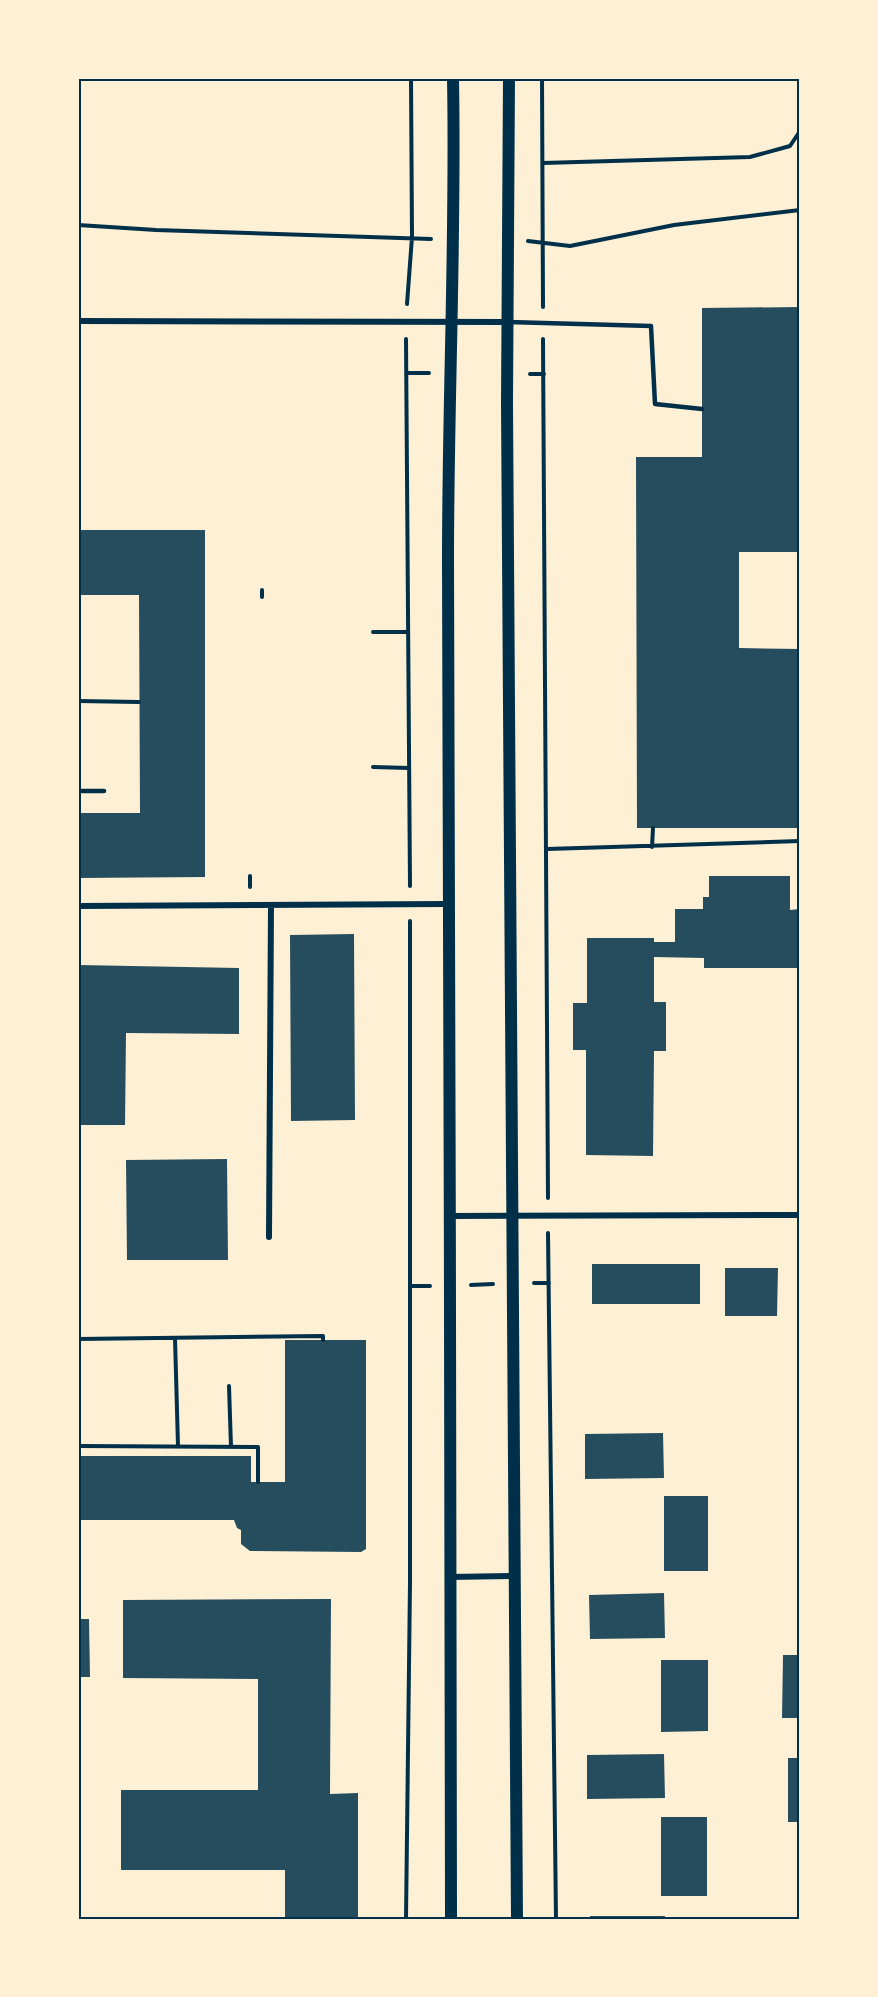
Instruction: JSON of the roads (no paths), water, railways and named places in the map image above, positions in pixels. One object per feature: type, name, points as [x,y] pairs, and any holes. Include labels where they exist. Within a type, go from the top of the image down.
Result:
[{"type":"main road","points":[[451,1919],[448,513],[453,78]]},
{"type":"main road","points":[[509,78],[507,322],[517,1919]]},
{"type":"street","points":[[78,321],[507,322]]},
{"type":"street","points":[[78,906],[448,904]]},
{"type":"street","points":[[269,1237],[271,906]]},
{"type":"street","points":[[448,1216],[800,1215]]},
{"type":"street","points":[[449,1577],[514,1576]]},
{"type":"lane","points":[[507,322],[651,326],[655,404],[702,409]]},
{"type":"lane","points":[[78,791],[104,791]]}]
